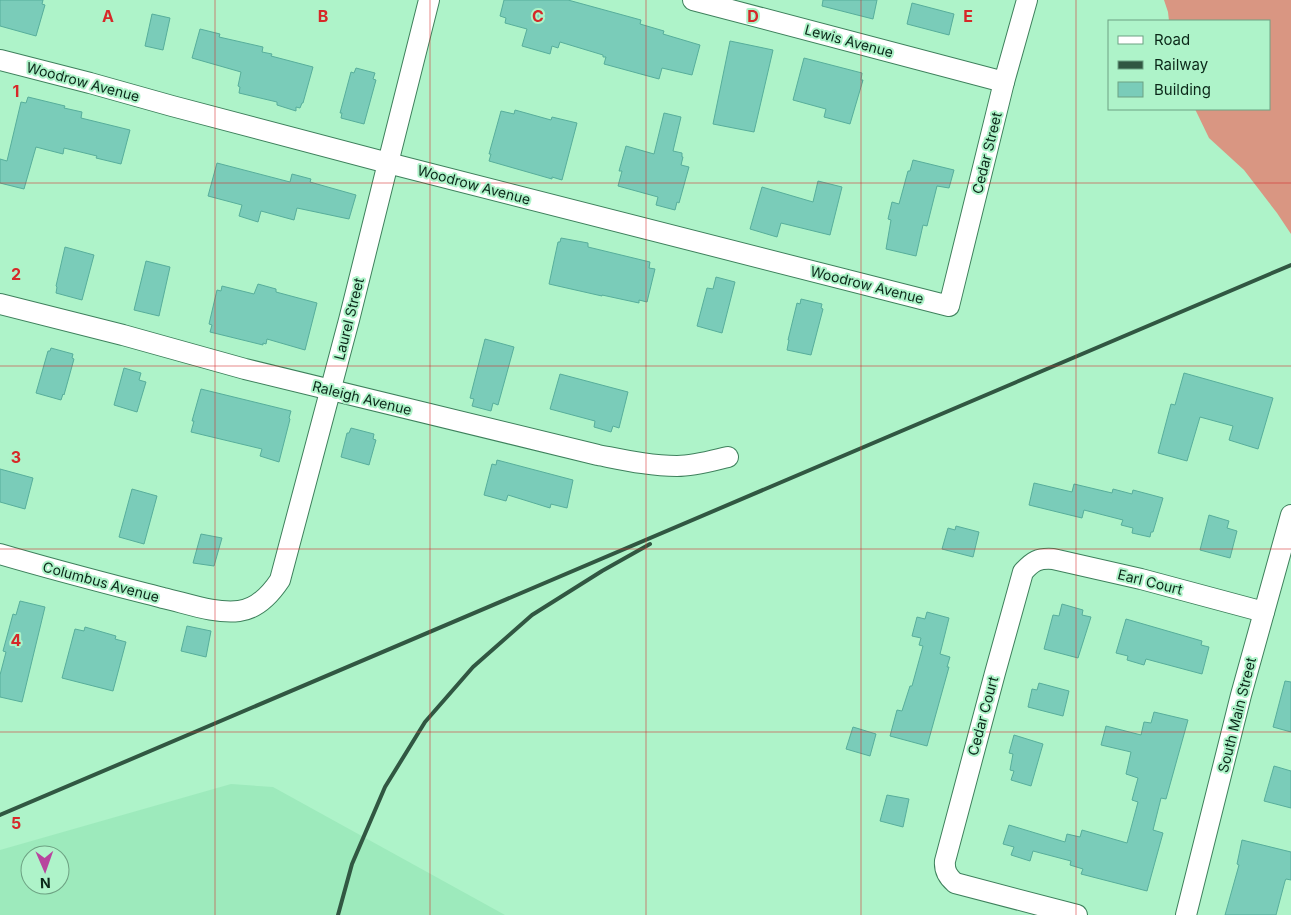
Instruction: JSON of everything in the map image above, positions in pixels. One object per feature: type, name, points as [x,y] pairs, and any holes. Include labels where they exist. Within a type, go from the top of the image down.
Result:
[{"type":"street","name":"Laurel Street","points":[[203,608],[215,611],[239,611],[258,604],[271,593],[280,580],[349,320],[429,0]]},
{"type":"street","name":"Lewis Avenue","points":[[693,0],[1004,82]]},
{"type":"street","name":"Cedar Street","points":[[950,306],[1004,82],[1027,0]]},
{"type":"street","name":"Woodrow Avenue","points":[[0,60],[181,109],[950,306]]},
{"type":"street","name":"Raleigh Avenue","points":[[0,304],[123,335],[245,369],[598,455],[650,465],[678,466],[728,457]]},
{"type":"street","name":"South Main Street","points":[[1186,915],[1241,695],[1291,515]]},
{"type":"street","name":"Columbus Avenue","points":[[0,554],[95,581],[203,608]]},
{"type":"street","name":"Earl Court","points":[[1035,561],[1041,558],[1053,559],[1141,579],[1264,612]]},
{"type":"street","name":"Cedar Court","points":[[1035,561],[1024,572],[995,673],[944,867],[948,877],[955,883],[1076,915]]},
{"type":"shaded area","points":[[1164,0],[1291,0],[1291,234],[1244,170],[1209,138],[1195,110],[1271,110],[1271,20],[1169,20]]},
{"type":"shaded area","points":[[231,784],[273,787],[505,915],[0,915],[0,850]]},
{"type":"building","points":[[0,0],[43,0],[42,4],[45,5],[36,36],[0,26]]},
{"type":"building","points":[[504,0],[568,0],[641,20],[640,24],[664,31],[663,34],[700,45],[692,75],[662,68],[659,79],[604,64],[606,57],[603,57],[603,55],[560,42],[558,48],[552,46],[550,54],[522,46],[527,29],[505,23],[506,18],[500,16]]},
{"type":"building","points":[[823,0],[877,0],[873,19],[822,6]]},
{"type":"building","points":[[912,3],[954,14],[949,35],[907,24]]},
{"type":"building","points":[[152,14],[170,18],[163,50],[145,46]]},
{"type":"building","points":[[200,29],[220,34],[219,37],[263,47],[262,52],[272,54],[271,56],[313,67],[300,108],[296,107],[296,111],[277,105],[277,102],[239,93],[240,87],[238,86],[241,72],[192,58]]},
{"type":"building","points":[[730,41],[773,50],[754,132],[713,124]]},
{"type":"building","points":[[804,58],[862,73],[861,80],[863,80],[850,124],[824,117],[826,109],[793,100]]},
{"type":"building","points":[[356,68],[375,73],[373,79],[376,80],[364,124],[341,118],[342,113],[340,113],[351,72],[354,73]]},
{"type":"building","points":[[28,97],[82,112],[81,118],[130,130],[121,164],[64,148],[63,154],[36,147],[24,189],[0,183],[0,159],[7,161],[21,102],[26,103]]},
{"type":"building","points":[[515,110],[551,120],[552,117],[577,123],[562,180],[552,177],[552,179],[489,161],[491,154],[489,154],[501,111],[514,114]]},
{"type":"building","points":[[664,113],[681,117],[673,151],[682,153],[681,165],[689,167],[679,203],[677,202],[675,210],[656,205],[658,197],[618,186],[622,171],[619,171],[626,146],[654,154]]},
{"type":"building","points":[[913,160],[954,170],[949,188],[937,186],[927,226],[923,225],[916,256],[886,249],[891,220],[888,219],[892,202],[899,204]]},
{"type":"building","points":[[217,163],[290,182],[292,174],[311,179],[310,182],[356,195],[349,219],[297,208],[294,220],[261,211],[258,222],[239,216],[242,205],[208,196]]},
{"type":"building","points":[[818,181],[842,187],[830,235],[781,223],[777,237],[750,229],[762,187],[813,202]]},
{"type":"building","points":[[561,238],[588,243],[588,247],[650,262],[649,268],[655,269],[647,302],[639,300],[639,303],[549,284],[558,242],[560,242]]},
{"type":"building","points":[[65,247],[94,255],[82,300],[56,293]]},
{"type":"building","points":[[146,261],[170,267],[159,316],[134,310]]},
{"type":"building","points":[[716,277],[735,282],[722,333],[697,326],[707,288],[713,289]]},
{"type":"building","points":[[258,284],[276,289],[276,292],[317,303],[305,350],[267,339],[266,344],[263,343],[263,345],[210,332],[212,325],[209,324],[217,290],[221,291],[222,286],[254,294]]},
{"type":"building","points":[[801,299],[822,304],[821,308],[823,309],[811,355],[787,350],[797,303],[800,304]]},
{"type":"building","points":[[485,339],[514,347],[498,405],[493,403],[491,411],[472,406],[474,399],[470,398]]},
{"type":"building","points":[[51,348],[73,354],[72,358],[74,359],[61,400],[36,393],[48,351]]},
{"type":"building","points":[[124,368],[141,373],[139,380],[146,382],[137,412],[114,405]]},
{"type":"building","points":[[1184,373],[1273,398],[1258,449],[1229,440],[1233,426],[1200,417],[1187,461],[1158,453],[1171,404],[1175,405]]},
{"type":"building","points":[[560,374],[628,392],[619,428],[613,426],[611,432],[594,427],[595,421],[550,409]]},
{"type":"building","points":[[201,389],[291,411],[279,462],[260,456],[262,449],[191,432],[194,421],[192,421]]},
{"type":"building","points":[[351,428],[374,434],[373,439],[376,440],[369,465],[341,457],[347,433],[349,433]]},
{"type":"building","points":[[497,460],[573,480],[567,508],[551,504],[550,508],[508,495],[506,501],[484,495],[492,464],[496,465]]},
{"type":"building","points":[[0,469],[33,478],[25,509],[0,502]]},
{"type":"building","points":[[1034,483],[1072,492],[1074,484],[1112,493],[1113,489],[1132,494],[1133,490],[1163,498],[1150,537],[1132,533],[1133,528],[1121,525],[1123,520],[1084,510],[1082,518],[1029,505]]},
{"type":"building","points":[[132,489],[157,496],[144,544],[119,537]]},
{"type":"building","points":[[1209,515],[1229,521],[1227,528],[1237,531],[1230,558],[1200,550]]},
{"type":"building","points":[[956,526],[979,532],[973,557],[942,549],[948,528],[955,530]]},
{"type":"building","points":[[201,534],[222,538],[214,566],[193,563]]},
{"type":"building","points":[[20,601],[45,607],[22,702],[0,697],[0,675],[6,652],[3,651],[13,614],[16,615]]},
{"type":"building","points":[[1062,604],[1083,610],[1082,615],[1091,617],[1078,658],[1044,649],[1053,615],[1059,616]]},
{"type":"building","points":[[927,612],[949,618],[940,654],[950,657],[947,667],[949,667],[927,746],[890,736],[897,710],[902,711],[910,686],[912,686],[923,646],[919,645],[921,638],[912,636],[917,617],[925,619]]},
{"type":"building","points":[[1126,619],[1202,641],[1201,645],[1209,647],[1202,674],[1146,659],[1144,665],[1127,660],[1128,656],[1116,653]]},
{"type":"building","points":[[187,626],[211,631],[206,657],[181,651]]},
{"type":"building","points":[[85,627],[116,636],[115,639],[126,642],[113,691],[62,678],[75,629],[84,631]]},
{"type":"building","points":[[1285,681],[1291,682],[1291,732],[1273,727]]},
{"type":"building","points":[[1039,683],[1069,691],[1063,716],[1028,707],[1032,689],[1037,690]]},
{"type":"building","points":[[1154,712],[1188,720],[1166,799],[1161,798],[1153,830],[1163,833],[1147,891],[1081,874],[1083,869],[1070,865],[1071,861],[1033,851],[1030,861],[1011,855],[1014,847],[1003,844],[1009,825],[1065,842],[1067,834],[1080,837],[1082,830],[1127,843],[1138,802],[1132,800],[1138,778],[1126,774],[1131,752],[1101,745],[1106,726],[1141,735],[1144,722],[1151,723]]},
{"type":"building","points":[[853,727],[876,734],[870,756],[846,749]]},
{"type":"building","points":[[1014,735],[1043,744],[1031,786],[1011,780],[1014,771],[1010,770],[1013,754],[1009,753]]},
{"type":"building","points":[[1274,766],[1291,771],[1291,808],[1264,801]]},
{"type":"building","points":[[887,795],[909,799],[903,827],[880,821]]},
{"type":"building","points":[[1242,840],[1291,852],[1291,880],[1286,879],[1285,881],[1276,915],[1225,915],[1239,865],[1237,864]]},
{"type":"railway","points":[[0,815],[1291,265]]},
{"type":"railway","points":[[338,915],[352,864],[385,787],[425,722],[473,667],[532,615],[602,571],[650,544]]}]
